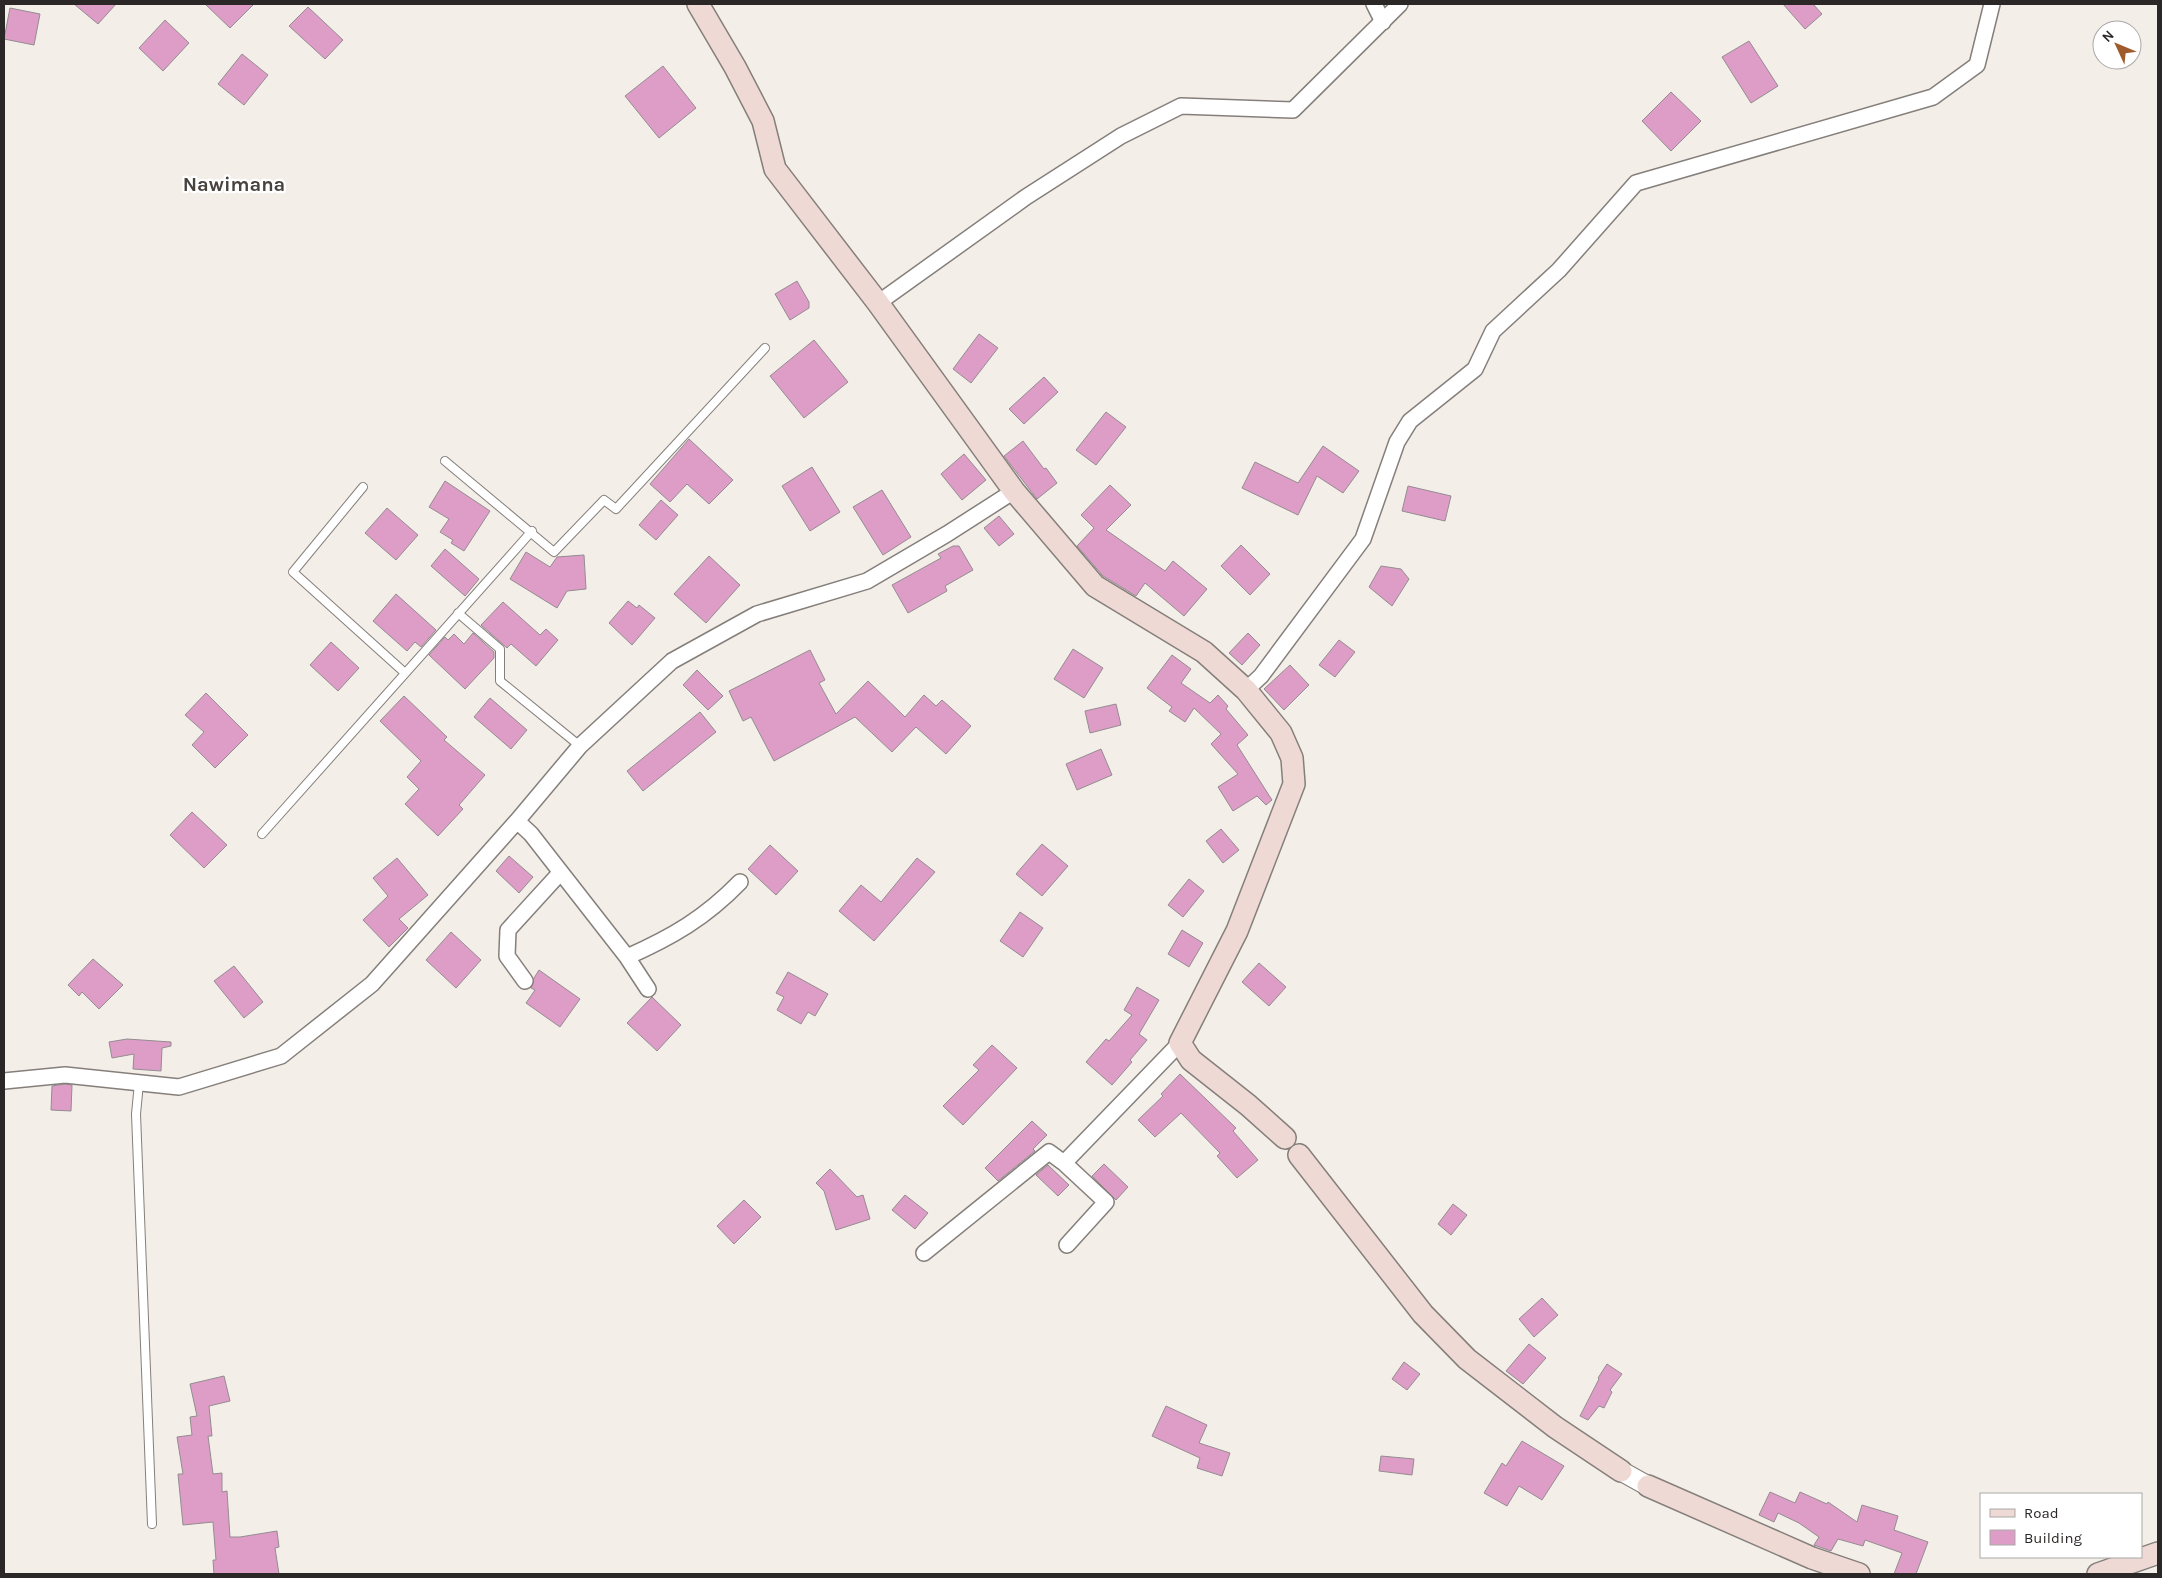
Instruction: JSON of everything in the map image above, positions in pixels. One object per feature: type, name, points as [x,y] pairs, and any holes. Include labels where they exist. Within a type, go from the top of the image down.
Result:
[{"type":"main road","points":[[698,4],[736,67],[762,120],[775,169],[878,303],[1014,491],[1095,586],[1204,652],[1246,690],[1281,733],[1292,758],[1294,784],[1237,931],[1180,1043],[1191,1060],[1248,1105],[1285,1138]]},
{"type":"main road","points":[[1299,1155],[1423,1314],[1467,1359],[1555,1427],[1621,1471]]},
{"type":"main road","points":[[1648,1486],[1812,1558],[1859,1574]]},
{"type":"main road","points":[[2098,1574],[2158,1553]]},
{"type":"street","points":[[1374,4],[1383,22]]},
{"type":"street","points":[[878,303],[1034,192],[1122,136],[1181,106],[1293,110],[1400,4]]},
{"type":"street","points":[[1246,690],[1261,676],[1363,539],[1397,442],[1410,421],[1475,369],[1492,331],[1558,270],[1636,183],[1934,97],[1977,65],[1992,4]]},
{"type":"street","points":[[4,1080],[65,1075],[179,1087],[281,1056],[372,984],[517,821],[580,746],[672,661],[757,614],[866,581],[947,534],[1014,491]]},
{"type":"street","points":[[517,821],[531,834],[626,957],[648,989]]},
{"type":"street","points":[[525,981],[507,956],[508,930],[560,873]]},
{"type":"street","points":[[626,957],[666,940],[717,906],[740,882]]},
{"type":"street","points":[[1064,1162],[1180,1043]]},
{"type":"street","points":[[1285,1138],[1299,1155]]},
{"type":"street","points":[[924,1253],[1049,1152],[1064,1162],[1106,1202],[1067,1245]]},
{"type":"street","points":[[1621,1471],[1648,1486]]},
{"type":"lane","points":[[445,461],[532,531],[554,552],[604,500],[616,509],[765,348]]},
{"type":"lane","points":[[363,487],[293,572],[405,673]]},
{"type":"lane","points":[[262,834],[532,531]]},
{"type":"lane","points":[[458,613],[500,649],[500,681],[580,746]]},
{"type":"lane","points":[[139,1083],[136,1114],[152,1524]]},
{"type":"building","points":[[74,4],[116,4],[98,24]]},
{"type":"building","points":[[205,4],[254,4],[230,28]]},
{"type":"building","points":[[1783,4],[1813,4],[1822,14],[1805,29]]},
{"type":"building","points":[[308,7],[343,40],[325,59],[289,26]]},
{"type":"building","points":[[10,8],[40,14],[34,45],[4,39]]},
{"type":"building","points":[[165,20],[189,43],[163,71],[139,48]]},
{"type":"building","points":[[1749,41],[1778,86],[1751,103],[1722,57]]},
{"type":"building","points":[[242,54],[268,75],[244,105],[218,84]]},
{"type":"building","points":[[663,66],[696,108],[659,138],[625,96]]},
{"type":"building","points":[[1671,92],[1701,121],[1671,151],[1642,121]]},
{"type":"building","points":[[797,281],[809,302],[809,308],[790,320],[775,294]]},
{"type":"building","points":[[979,334],[998,348],[971,383],[953,369]]},
{"type":"building","points":[[814,340],[848,382],[804,418],[770,376]]},
{"type":"building","points":[[1044,377],[1058,392],[1024,424],[1009,409]]},
{"type":"building","points":[[1106,412],[1126,427],[1096,465],[1076,450]]},
{"type":"building","points":[[689,439],[733,480],[709,504],[687,484],[670,502],[650,484]]},
{"type":"building","points":[[1023,441],[1057,483],[1037,499],[1004,456]]},
{"type":"building","points":[[1323,446],[1359,471],[1343,493],[1317,476],[1298,515],[1242,488],[1255,462],[1298,483]]},
{"type":"building","points":[[964,454],[986,480],[962,500],[941,474]]},
{"type":"building","points":[[812,467],[840,512],[810,531],[782,486]]},
{"type":"building","points":[[445,481],[490,511],[464,551],[451,543],[453,540],[440,532],[449,519],[429,507]]},
{"type":"building","points":[[1110,485],[1131,505],[1106,530],[1165,571],[1173,561],[1207,589],[1184,616],[1145,583],[1136,596],[1103,576],[1077,546],[1094,528],[1081,515]]},
{"type":"building","points":[[1408,486],[1451,496],[1445,521],[1402,511]]},
{"type":"building","points":[[882,490],[911,537],[883,555],[853,507]]},
{"type":"building","points":[[661,500],[678,515],[656,540],[639,525]]},
{"type":"building","points":[[387,508],[418,535],[396,560],[365,533]]},
{"type":"building","points":[[999,516],[1014,534],[999,546],[984,528]]},
{"type":"building","points":[[1241,545],[1270,574],[1250,595],[1221,566]]},
{"type":"building","points":[[953,546],[959,546],[973,570],[945,586],[947,591],[908,613],[892,585],[941,558],[938,554]]},
{"type":"building","points":[[445,549],[479,579],[465,596],[431,566]]},
{"type":"building","points":[[526,552],[550,567],[557,557],[584,555],[586,589],[567,591],[557,608],[510,579]]},
{"type":"building","points":[[709,556],[740,585],[706,623],[674,594]]},
{"type":"building","points":[[1381,566],[1401,569],[1409,579],[1392,606],[1369,587]]},
{"type":"building","points":[[396,594],[436,630],[421,647],[415,642],[407,651],[373,621]]},
{"type":"building","points":[[628,601],[637,608],[639,605],[655,618],[632,645],[609,623]]},
{"type":"building","points":[[503,602],[540,635],[546,629],[558,640],[536,666],[511,644],[507,648],[481,625]]},
{"type":"building","points":[[473,633],[494,652],[494,658],[465,689],[429,655],[445,637],[448,640],[454,634],[464,644]]},
{"type":"building","points":[[1248,633],[1260,645],[1242,665],[1229,653]]},
{"type":"building","points":[[1339,640],[1355,652],[1335,677],[1319,665]]},
{"type":"building","points":[[331,642],[359,668],[338,691],[310,665]]},
{"type":"building","points":[[1073,649],[1103,668],[1084,698],[1054,679]]},
{"type":"building","points":[[810,650],[825,680],[819,683],[836,714],[868,681],[905,717],[924,695],[936,706],[942,700],[971,726],[946,754],[916,727],[892,752],[855,717],[774,761],[751,717],[743,721],[729,691]]},
{"type":"building","points":[[1172,655],[1191,669],[1181,683],[1210,703],[1218,695],[1228,706],[1226,709],[1248,735],[1237,745],[1272,800],[1266,805],[1257,796],[1233,811],[1218,787],[1238,774],[1211,744],[1221,734],[1194,708],[1185,722],[1169,711],[1172,707],[1147,688]]},
{"type":"building","points":[[1290,665],[1309,685],[1284,710],[1264,689]]},
{"type":"building","points":[[697,670],[723,696],[708,710],[683,685]]},
{"type":"building","points":[[206,693],[248,735],[215,768],[192,745],[204,732],[185,715]]},
{"type":"building","points":[[404,696],[447,737],[444,740],[485,775],[459,805],[463,809],[438,836],[405,804],[419,789],[407,777],[421,761],[380,721]]},
{"type":"building","points":[[490,698],[527,730],[511,749],[474,717]]},
{"type":"building","points":[[1116,704],[1121,725],[1090,733],[1085,711]]},
{"type":"building","points":[[700,712],[716,732],[643,791],[627,771]]},
{"type":"building","points":[[1101,749],[1112,775],[1077,790],[1066,764]]},
{"type":"building","points":[[192,812],[227,845],[204,868],[170,835]]},
{"type":"building","points":[[1221,829],[1239,850],[1223,863],[1206,841]]},
{"type":"building","points":[[1042,844],[1068,866],[1042,896],[1016,874]]},
{"type":"building","points":[[770,845],[798,871],[776,895],[748,869]]},
{"type":"building","points":[[509,856],[533,877],[519,893],[496,871]]},
{"type":"building","points":[[397,858],[428,895],[399,919],[408,928],[389,947],[363,920],[388,896],[373,878]]},
{"type":"building","points":[[917,858],[935,872],[874,941],[839,911],[861,885],[881,902]]},
{"type":"building","points":[[1189,879],[1204,891],[1183,917],[1168,905]]},
{"type":"building","points":[[1020,912],[1043,928],[1023,957],[1000,941]]},
{"type":"building","points":[[1182,930],[1203,943],[1189,967],[1168,954]]},
{"type":"building","points":[[451,932],[481,960],[456,988],[426,960]]},
{"type":"building","points":[[93,959],[123,985],[99,1009],[82,992],[79,996],[68,985]]},
{"type":"building","points":[[1259,963],[1286,987],[1269,1006],[1242,982]]},
{"type":"building","points":[[234,966],[263,1002],[244,1018],[214,981]]},
{"type":"building","points":[[539,970],[580,999],[560,1027],[526,1003],[535,990],[531,988]]},
{"type":"building","points":[[788,972],[828,994],[815,1016],[808,1012],[801,1024],[777,1010],[784,997],[776,993]]},
{"type":"building","points":[[1137,987],[1159,1000],[1139,1034],[1147,1040],[1130,1060],[1132,1062],[1112,1085],[1086,1062],[1106,1039],[1109,1041],[1132,1015],[1124,1010]]},
{"type":"building","points":[[652,997],[681,1025],[657,1051],[627,1023]]},
{"type":"building","points":[[127,1039],[171,1042],[171,1046],[162,1048],[161,1071],[133,1069],[134,1054],[112,1058],[109,1042]]},
{"type":"building","points":[[992,1045],[1017,1068],[963,1125],[943,1106],[979,1070],[973,1065]]},
{"type":"building","points":[[1180,1074],[1236,1128],[1233,1131],[1258,1160],[1237,1178],[1217,1156],[1220,1153],[1181,1113],[1155,1137],[1138,1120],[1163,1096],[1161,1094]]},
{"type":"building","points":[[72,1085],[71,1111],[51,1110],[52,1086]]},
{"type":"building","points":[[1032,1121],[1047,1135],[1033,1149],[1035,1151],[998,1181],[985,1168]]},
{"type":"building","points":[[1104,1164],[1128,1187],[1116,1200],[1092,1176]]},
{"type":"building","points":[[1048,1165],[1069,1185],[1058,1196],[1036,1175]]},
{"type":"building","points":[[830,1169],[857,1197],[863,1195],[870,1219],[836,1230],[824,1191],[816,1183]]},
{"type":"building","points":[[905,1195],[928,1213],[915,1229],[892,1210]]},
{"type":"building","points":[[744,1200],[761,1217],[734,1244],[717,1226]]},
{"type":"building","points":[[1453,1204],[1467,1215],[1451,1235],[1438,1224]]},
{"type":"building","points":[[1542,1298],[1558,1315],[1534,1337],[1519,1319]]},
{"type":"building","points":[[1529,1344],[1546,1358],[1523,1384],[1506,1371]]},
{"type":"building","points":[[1404,1362],[1420,1374],[1407,1390],[1392,1379]]},
{"type":"building","points":[[1607,1364],[1622,1374],[1610,1390],[1612,1392],[1604,1408],[1599,1406],[1588,1420],[1580,1416],[1598,1378]]},
{"type":"building","points":[[224,1376],[230,1401],[209,1406],[212,1436],[208,1436],[213,1474],[222,1473],[222,1492],[227,1491],[230,1537],[277,1531],[279,1547],[275,1548],[279,1574],[214,1574],[213,1560],[216,1560],[213,1522],[183,1525],[178,1474],[183,1474],[177,1437],[192,1435],[190,1417],[197,1416],[190,1384]]},
{"type":"building","points":[[1166,1406],[1207,1425],[1199,1443],[1230,1453],[1222,1476],[1197,1468],[1200,1458],[1152,1436]]},
{"type":"building","points":[[1522,1441],[1564,1466],[1542,1500],[1519,1486],[1507,1506],[1484,1493],[1502,1463],[1506,1466]]},
{"type":"building","points":[[1381,1456],[1414,1459],[1412,1475],[1379,1471]]},
{"type":"building","points":[[1770,1492],[1795,1503],[1800,1492],[1827,1504],[1828,1502],[1857,1522],[1862,1505],[1898,1516],[1894,1530],[1928,1542],[1916,1574],[1894,1574],[1902,1553],[1865,1540],[1863,1546],[1838,1539],[1831,1551],[1814,1545],[1819,1537],[1799,1523],[1778,1513],[1774,1522],[1759,1515]]},
{"type":"district","name":"Nawimana","points":[[234,184]]}]
